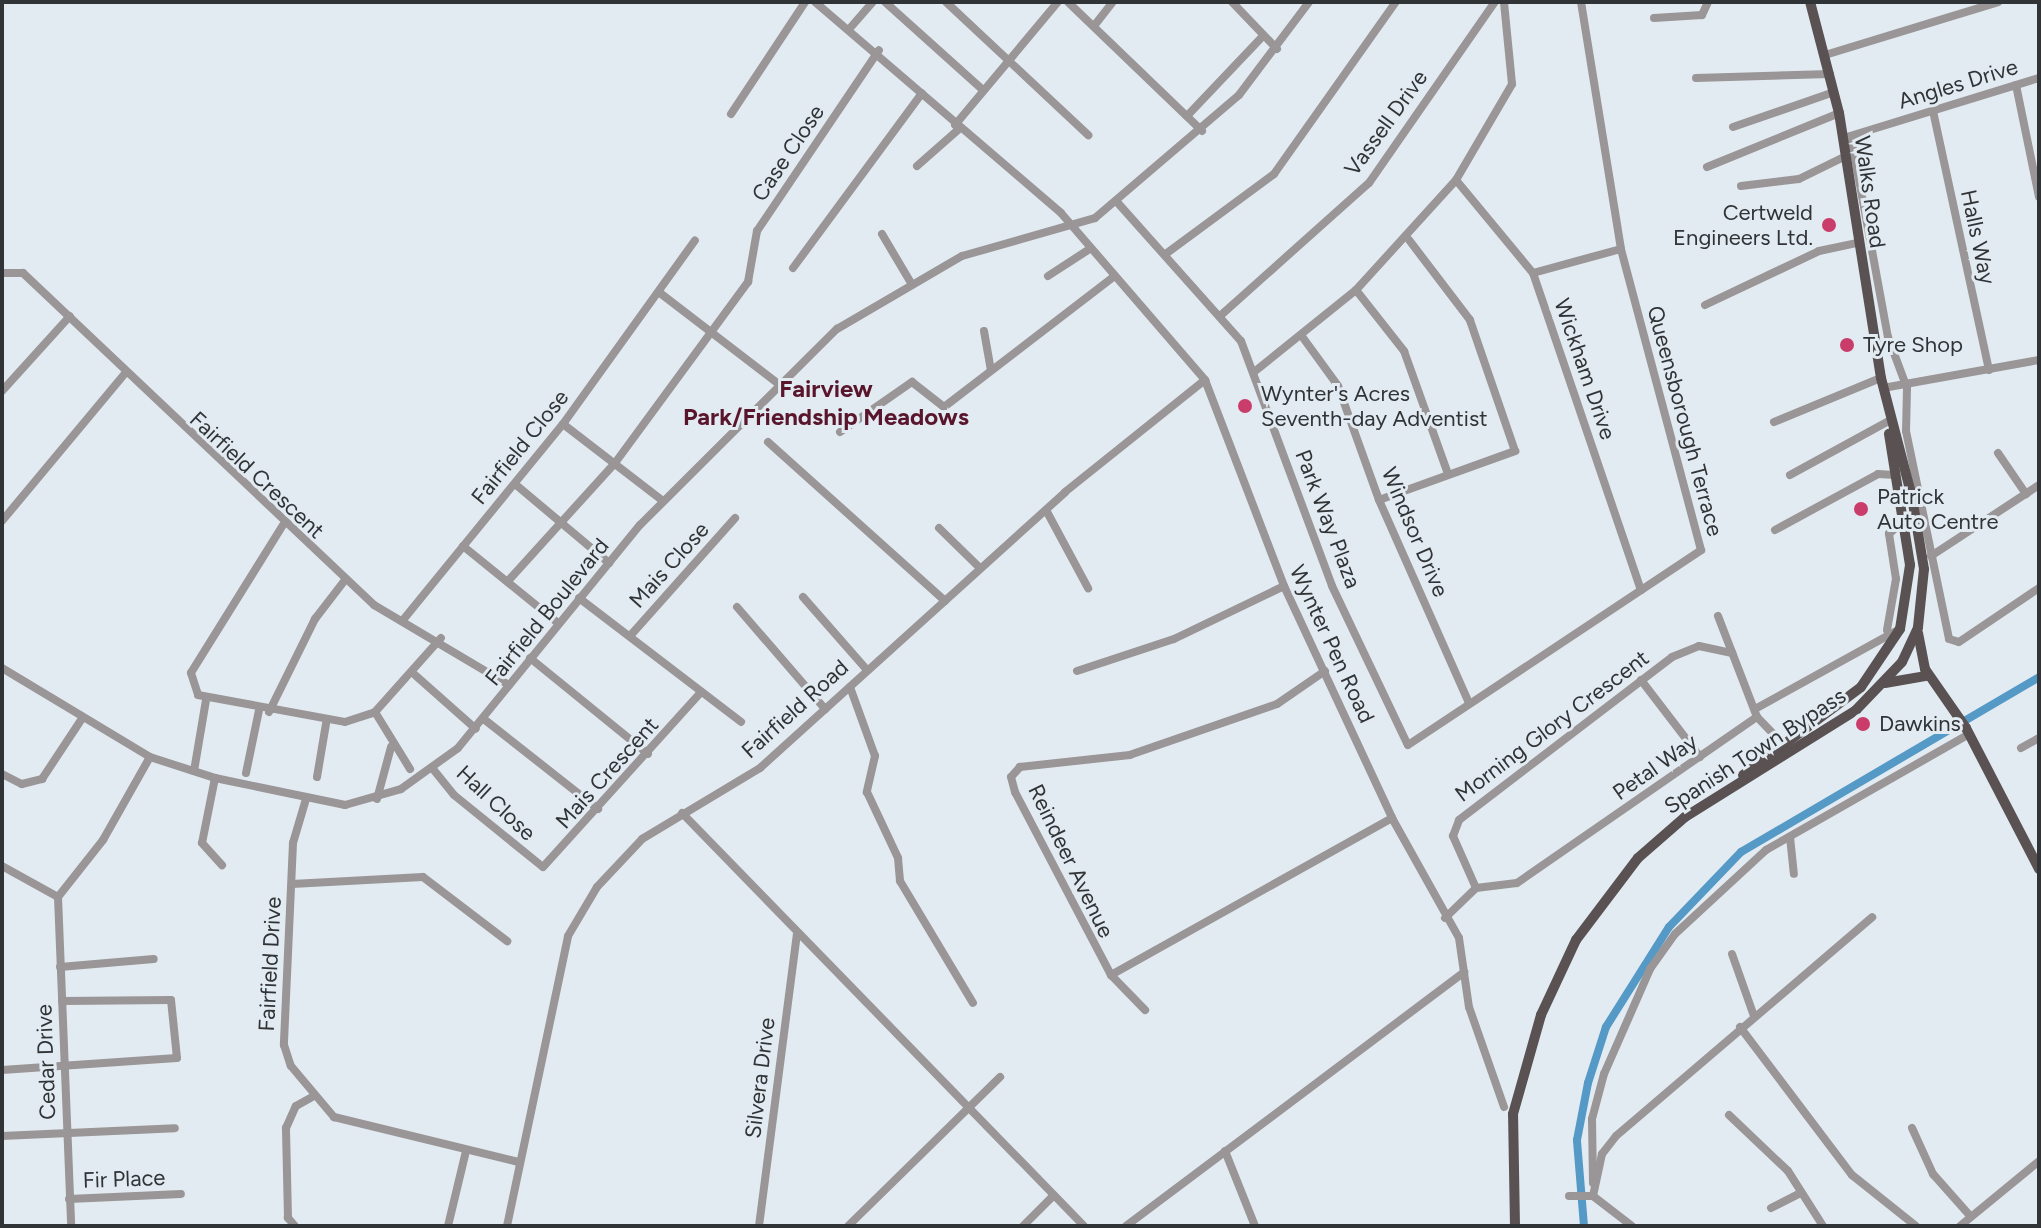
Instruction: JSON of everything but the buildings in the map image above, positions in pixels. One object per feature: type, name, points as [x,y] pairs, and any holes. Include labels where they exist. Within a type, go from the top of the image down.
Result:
[{"type":"main road","name":"Walks Road","points":[[1810,2],[1846,137],[1844,157],[1856,243],[1882,383],[1924,569],[1918,627],[1902,662]]},
{"type":"main road","name":"Walks Road","points":[[1719,795],[1782,743],[1861,687],[1890,652],[1900,629],[1910,565],[1882,383]]},
{"type":"main road","points":[[1918,627],[1929,678]]},
{"type":"main road","points":[[1890,652],[1929,678],[1953,707],[2039,869]]},
{"type":"main road","name":"Spanish Town Bypass","points":[[1515,1226],[1513,1114],[1556,976],[1638,858],[1719,795],[1856,710],[1885,684],[1902,662]]},
{"type":"main road","points":[[1885,684],[1929,678]]},
{"type":"street","points":[[731,114],[805,2]]},
{"type":"street","name":"Wynter Pen Road","points":[[815,2],[879,50],[957,127],[1074,227],[1088,250],[1205,380],[1284,586],[1392,818],[1445,918],[1459,938],[1464,972],[1504,1107]]},
{"type":"street","points":[[851,27],[873,2]]},
{"type":"street","points":[[885,2],[983,90]]},
{"type":"street","points":[[946,2],[1088,135]]},
{"type":"street","points":[[917,166],[957,127],[983,90],[1058,2]]},
{"type":"street","points":[[1068,2],[1202,131]]},
{"type":"street","points":[[1094,26],[1113,2]]},
{"type":"street","points":[[1232,2],[1277,49]]},
{"type":"street","name":"Fairfield Boulevard","points":[[2,668],[81,720],[150,757],[215,778],[306,799],[377,799],[433,769],[485,720],[558,623],[663,501],[837,329],[911,283],[962,256],[1074,227],[1117,202],[1202,131],[1277,49],[1309,2]]},
{"type":"street","points":[[1167,253],[1274,174],[1396,2]]},
{"type":"street","name":"Vassell Drive","points":[[1220,316],[1369,183],[1495,2]]},
{"type":"street","points":[[1254,372],[1356,290],[1409,240],[1456,180],[1512,84],[1504,2]]},
{"type":"street","name":"Queensborough Terrace","points":[[1408,745],[1701,550],[1621,249],[1581,2]]},
{"type":"street","points":[[1654,18],[1702,15],[1708,2]]},
{"type":"street","points":[[1825,55],[1998,2]]},
{"type":"street","points":[[1187,116],[1263,36]]},
{"type":"street","name":"Case Close","points":[[711,332],[748,282],[757,231],[879,50]]},
{"type":"street","points":[[1696,78],[1830,74]]},
{"type":"street","name":"Angles Drive","points":[[1846,137],[2039,78]]},
{"type":"street","points":[[2016,85],[2039,197]]},
{"type":"street","points":[[1733,127],[1834,92]]},
{"type":"street","points":[[793,268],[922,93]]},
{"type":"street","name":"Halls Way","points":[[1933,111],[1989,370]]},
{"type":"street","points":[[1707,167],[1839,113]]},
{"type":"street","points":[[1846,137],[1888,337],[1907,388],[1906,431],[1931,556],[1954,643],[2039,588]]},
{"type":"street","points":[[1741,186],[1799,179],[1844,157]]},
{"type":"street","name":"Wickham Drive","points":[[1456,180],[1533,273],[1641,590]]},
{"type":"street","name":"Park Way Plaza","points":[[1117,202],[1167,253],[1220,316],[1254,372],[1332,586],[1408,745]]},
{"type":"street","points":[[882,234],[911,283]]},
{"type":"street","name":"Fairfield Close","points":[[403,620],[563,424],[660,293],[695,240]]},
{"type":"street","points":[[1379,500],[1515,451],[1470,320],[1409,240]]},
{"type":"street","points":[[1705,305],[1819,251],[1856,243]]},
{"type":"street","points":[[1533,273],[1621,249]]},
{"type":"street","points":[[1048,276],[1088,250]]},
{"type":"street","name":"Fairfield Crescent","points":[[2,273],[23,273],[283,525],[345,580],[403,620],[441,638],[509,685]]},
{"type":"street","points":[[840,432],[912,382],[944,407],[1112,278]]},
{"type":"street","points":[[1356,290],[1404,351],[1448,474]]},
{"type":"street","points":[[660,293],[781,386]]},
{"type":"street","points":[[2,391],[70,316]]},
{"type":"street","points":[[984,331],[991,369]]},
{"type":"street","points":[[508,581],[615,463],[711,332]]},
{"type":"street","name":"Windsor Drive","points":[[1301,335],[1338,386],[1379,500],[1469,703]]},
{"type":"street","points":[[1774,422],[1882,383],[1907,388],[2039,360]]},
{"type":"street","points":[[2,521],[126,372]]},
{"type":"street","name":"Fairfield Road","points":[[507,1226],[568,936],[597,887],[633,848],[682,813],[760,768],[1046,510],[1205,380]]},
{"type":"street","points":[[1790,475],[1887,422]]},
{"type":"street","points":[[563,424],[663,501]]},
{"type":"street","points":[[768,442],[945,601]]},
{"type":"street","points":[[1998,453],[2026,494]]},
{"type":"street","points":[[1775,530],[1878,474],[1895,475]]},
{"type":"street","points":[[515,484],[609,563]]},
{"type":"street","points":[[1931,556],[2039,485]]},
{"type":"street","points":[[1046,510],[1088,588]]},
{"type":"street","name":"Mais Close","points":[[630,636],[735,518]]},
{"type":"street","points":[[1900,629],[1887,630],[1896,579],[1889,534],[1904,520]]},
{"type":"street","points":[[194,771],[206,700],[191,673],[283,525]]},
{"type":"street","points":[[939,528],[980,568]]},
{"type":"street","points":[[463,546],[558,623]]},
{"type":"street","points":[[269,712],[315,619],[345,580]]},
{"type":"street","points":[[1077,671],[1174,639],[1284,586]]},
{"type":"street","points":[[803,597],[867,670]]},
{"type":"street","points":[[579,598],[741,722]]},
{"type":"street","points":[[737,607],[825,709]]},
{"type":"street","points":[[1718,616],[1756,713],[1782,743]]},
{"type":"street","name":"Petal Way","points":[[1476,888],[1517,883],[1700,757],[1756,713],[1887,630]]},
{"type":"street","points":[[206,700],[326,724],[375,712],[415,675],[441,638]]},
{"type":"street","name":"Morning Glory Crescent","points":[[1476,888],[1454,825],[1641,680],[1688,648],[1732,653]]},
{"type":"street","points":[[530,658],[648,754]]},
{"type":"street","name":"Reindeer Avenue","points":[[1111,975],[1015,792],[1013,770],[1130,755],[1277,704],[1325,671]]},
{"type":"street","points":[[415,675],[476,729]]},
{"type":"street","points":[[1641,680],[1700,757]]},
{"type":"street","points":[[850,687],[875,756],[867,792],[898,858],[900,881],[973,1003]]},
{"type":"street","name":"Mais Crescent","points":[[535,863],[551,863],[701,692]]},
{"type":"street","points":[[246,773],[259,710]]},
{"type":"street","points":[[375,712],[391,747],[410,769]]},
{"type":"street","points":[[2,774],[22,784],[42,779],[81,720]]},
{"type":"street","points":[[485,720],[598,809]]},
{"type":"street","points":[[317,777],[326,724]]},
{"type":"street","points":[[1591,1195],[1592,1119],[1604,1074],[1650,969],[1717,889],[1790,837],[1967,731]]},
{"type":"street","points":[[2021,748],[2039,738]]},
{"type":"street","points":[[377,799],[391,747]]},
{"type":"street","points":[[2,866],[58,897],[103,840],[150,757]]},
{"type":"street","name":"Hall Close","points":[[433,769],[535,863]]},
{"type":"street","points":[[215,778],[202,843],[222,865]]},
{"type":"street","name":"Fairfield Drive","points":[[306,799],[292,884],[284,1045],[312,1097],[334,1117],[519,1162]]},
{"type":"street","points":[[682,813],[964,1109],[1084,1226]]},
{"type":"street","points":[[1145,1010],[1111,975],[1392,818]]},
{"type":"street","points":[[1790,837],[1794,874]]},
{"type":"street","points":[[292,884],[423,877],[507,941]]},
{"type":"street","points":[[1445,918],[1476,888]]},
{"type":"street","name":"Cedar Drive","points":[[58,897],[71,1226]]},
{"type":"street","points":[[1593,1183],[1616,1136],[1872,917]]},
{"type":"street","name":"Silvera Drive","points":[[759,1226],[797,934]]},
{"type":"street","points":[[1732,954],[1754,1016]]},
{"type":"street","points":[[60,967],[154,959]]},
{"type":"street","points":[[1126,1226],[1464,972]]},
{"type":"street","points":[[2,1070],[171,1062],[179,1050],[171,1000],[62,1001]]},
{"type":"street","points":[[1740,1027],[1852,1175],[1916,1226]]},
{"type":"street","points":[[848,1226],[1000,1077]]},
{"type":"street","points":[[295,1226],[288,1218],[286,1128],[296,1106],[312,1097]]},
{"type":"street","points":[[1729,1115],[1761,1139],[1823,1226]]},
{"type":"street","points":[[2,1136],[175,1128]]},
{"type":"street","points":[[1912,1128],[1933,1174],[1971,1217]]},
{"type":"street","points":[[448,1226],[466,1151]]},
{"type":"street","points":[[1225,1151],[1255,1226]]},
{"type":"street","points":[[1960,1226],[2039,1161]]},
{"type":"street","points":[[1771,1208],[1801,1193]]},
{"type":"street","name":"Fir Place","points":[[69,1199],[181,1194]]},
{"type":"street","points":[[1569,1196],[1591,1195],[1632,1226]]},
{"type":"street","points":[[1023,1226],[1053,1196]]},
{"type":"waterway","points":[[1584,1226],[1577,1140],[1588,1083],[1606,1027],[1669,927],[1741,852],[2039,677]]},
{"type":"place","name":"Certweld Engineers Ltd.","points":[[1829,225]]},
{"type":"place","name":"Tyre Shop","points":[[1847,345]]},
{"type":"place","name":"Wynter's Acres Seventh-day Adventist","points":[[1245,406]]},
{"type":"place","name":"Patrick Auto Centre","points":[[1861,509]]},
{"type":"place","name":"Dawkins","points":[[1863,724]]},
{"type":"district","name":"Fairview Park/Friendship Meadows","points":[[826,403]]}]
